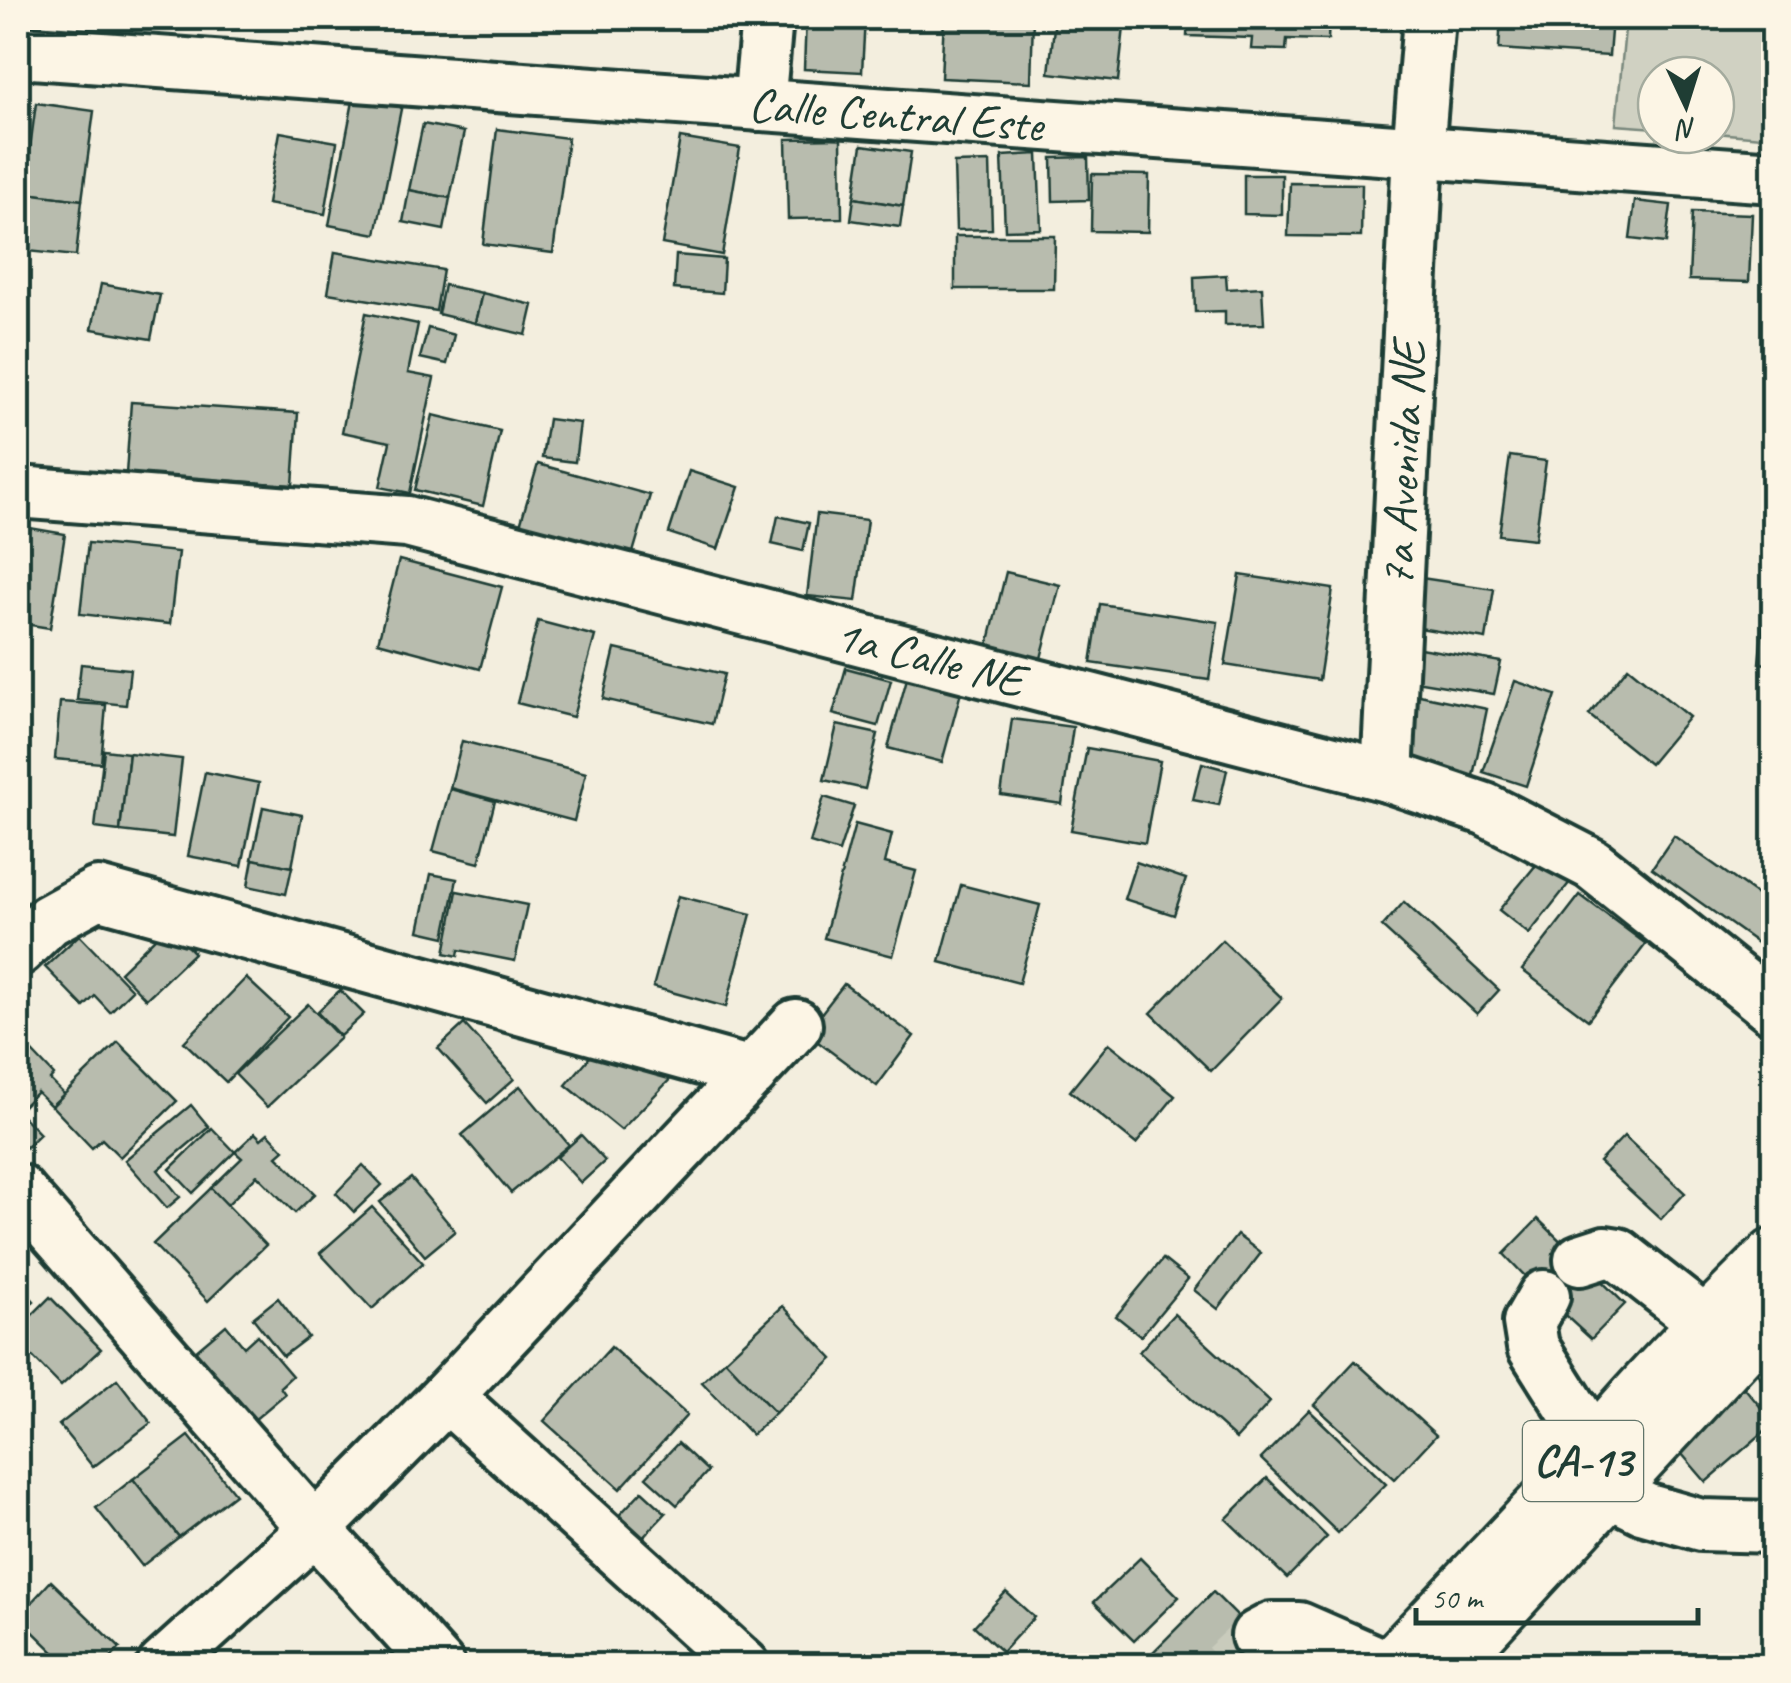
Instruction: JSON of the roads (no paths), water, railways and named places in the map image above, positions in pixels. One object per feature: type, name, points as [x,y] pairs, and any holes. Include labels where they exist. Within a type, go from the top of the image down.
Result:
[{"type":"main road","name":"CA-13","points":[[1446,1666],[1707,1324],[1774,1257]]},
{"type":"main road","name":"CA-13","points":[[1389,1666],[1592,1470],[1774,1311]]},
{"type":"street","points":[[759,105],[767,18]]},
{"type":"street","name":"7a Avenida NE","points":[[1387,776],[1418,152],[1429,18]]},
{"type":"street","name":"Calle Central Este","points":[[18,52],[1774,177]]},
{"type":"street","name":"1a Calle NE","points":[[18,492],[408,522],[1387,776],[1485,809],[1592,864],[1774,1009]]},
{"type":"street","points":[[18,950],[49,920],[98,892],[752,1073]]},
{"type":"street","points":[[164,1666],[315,1529],[447,1396],[796,1025]]},
{"type":"street","points":[[18,1190],[439,1666]]},
{"type":"street","points":[[1580,1260],[1605,1252],[1618,1254],[1707,1324]]},
{"type":"street","points":[[1544,1296],[1529,1322],[1533,1347],[1592,1470],[1644,1510],[1701,1525],[1774,1526]]},
{"type":"street","points":[[447,1396],[744,1666]]},
{"type":"street","points":[[1257,1636],[1272,1628],[1299,1628],[1389,1666]]},
{"type":"tunnel","points":[[1225,1666],[1257,1636]]}]
